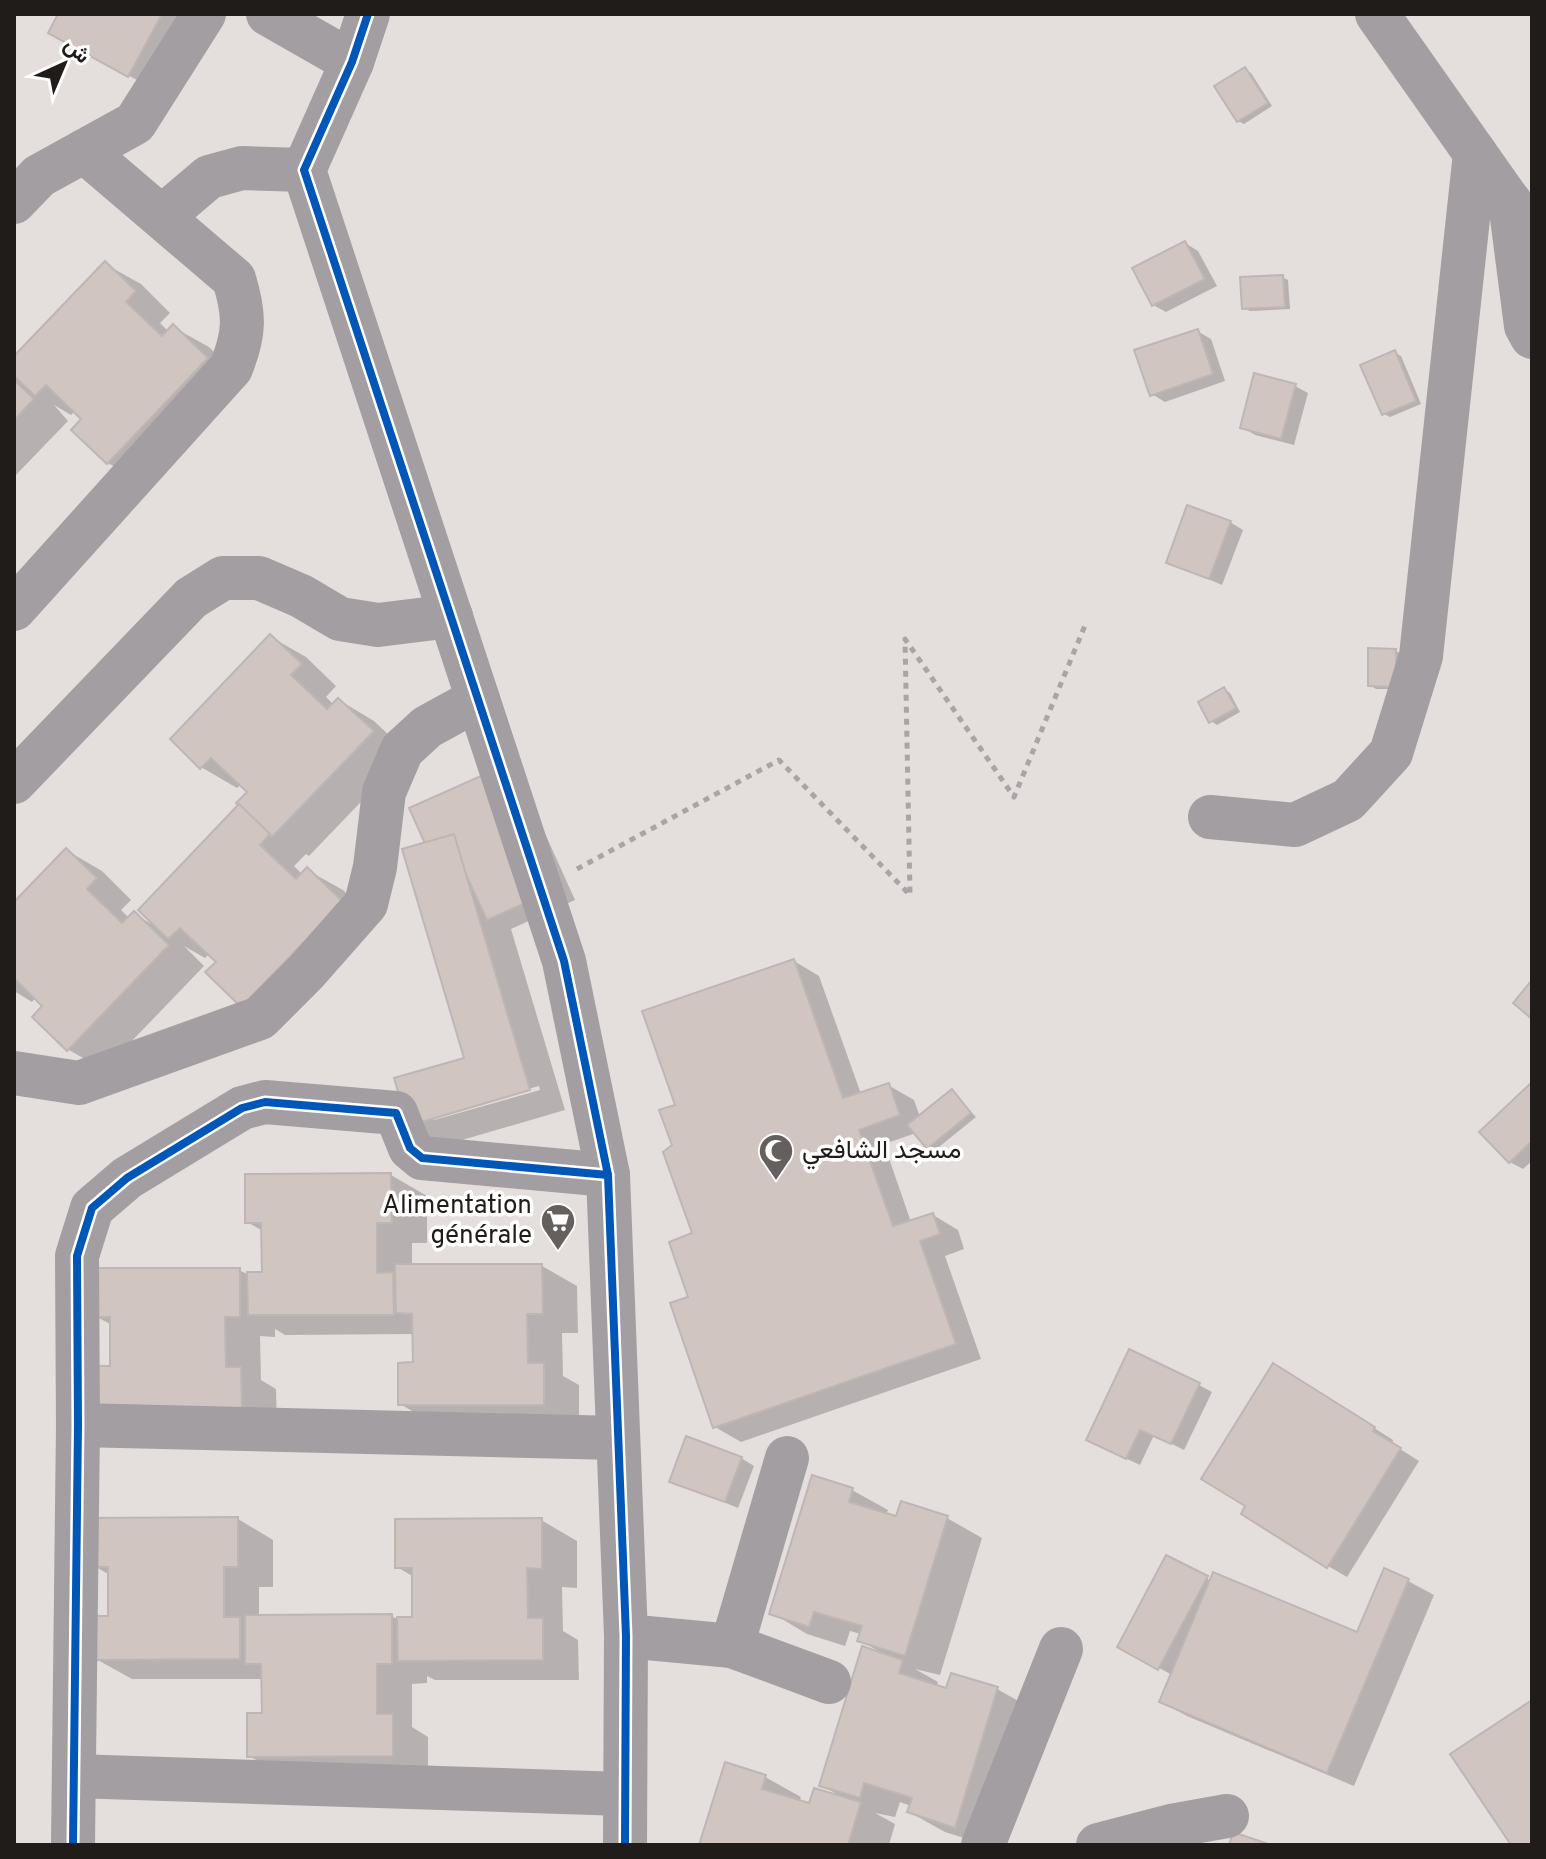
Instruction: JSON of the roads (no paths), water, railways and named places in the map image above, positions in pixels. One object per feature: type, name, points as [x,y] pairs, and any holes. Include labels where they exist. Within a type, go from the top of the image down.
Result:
[{"type":"street","points":[[14,202],[39,176],[135,123],[204,14]]},
{"type":"street","points":[[268,14],[352,62]]},
{"type":"street","points":[[368,14],[352,62],[304,170],[564,961],[608,1175],[626,1636],[625,1845]]},
{"type":"street","points":[[1377,14],[1521,218],[1526,326],[1532,337]]},
{"type":"street","points":[[14,609],[231,368],[242,341],[243,309],[234,279],[84,151]]},
{"type":"street","points":[[1210,817],[1295,825],[1348,800],[1391,753],[1421,656],[1475,153]]},
{"type":"street","points":[[163,216],[209,177],[242,168],[304,170]]},
{"type":"street","points":[[14,782],[191,598],[223,578],[259,578],[301,596],[340,619],[378,625],[451,616]]},
{"type":"street","points":[[14,1073],[79,1083],[260,1018],[366,904],[375,867],[384,792],[402,750],[427,727],[478,699]]},
{"type":"street","points":[[73,1845],[77,1256],[92,1208],[127,1178],[242,1108],[265,1102],[396,1113],[410,1148],[422,1158],[608,1175]]},
{"type":"street","points":[[78,1425],[617,1438]]},
{"type":"street","points":[[732,1646],[787,1458]]},
{"type":"street","points":[[626,1636],[732,1646],[829,1682]]},
{"type":"street","points":[[983,1845],[1061,1649]]},
{"type":"street","points":[[74,1776],[623,1794]]},
{"type":"street","points":[[1098,1845],[1171,1826],[1227,1816]]},
{"type":"place","name":"مسجد الشافعي","points":[[776,1182]]},
{"type":"place","name":"Alimentation générale","points":[[558,1252]]}]
